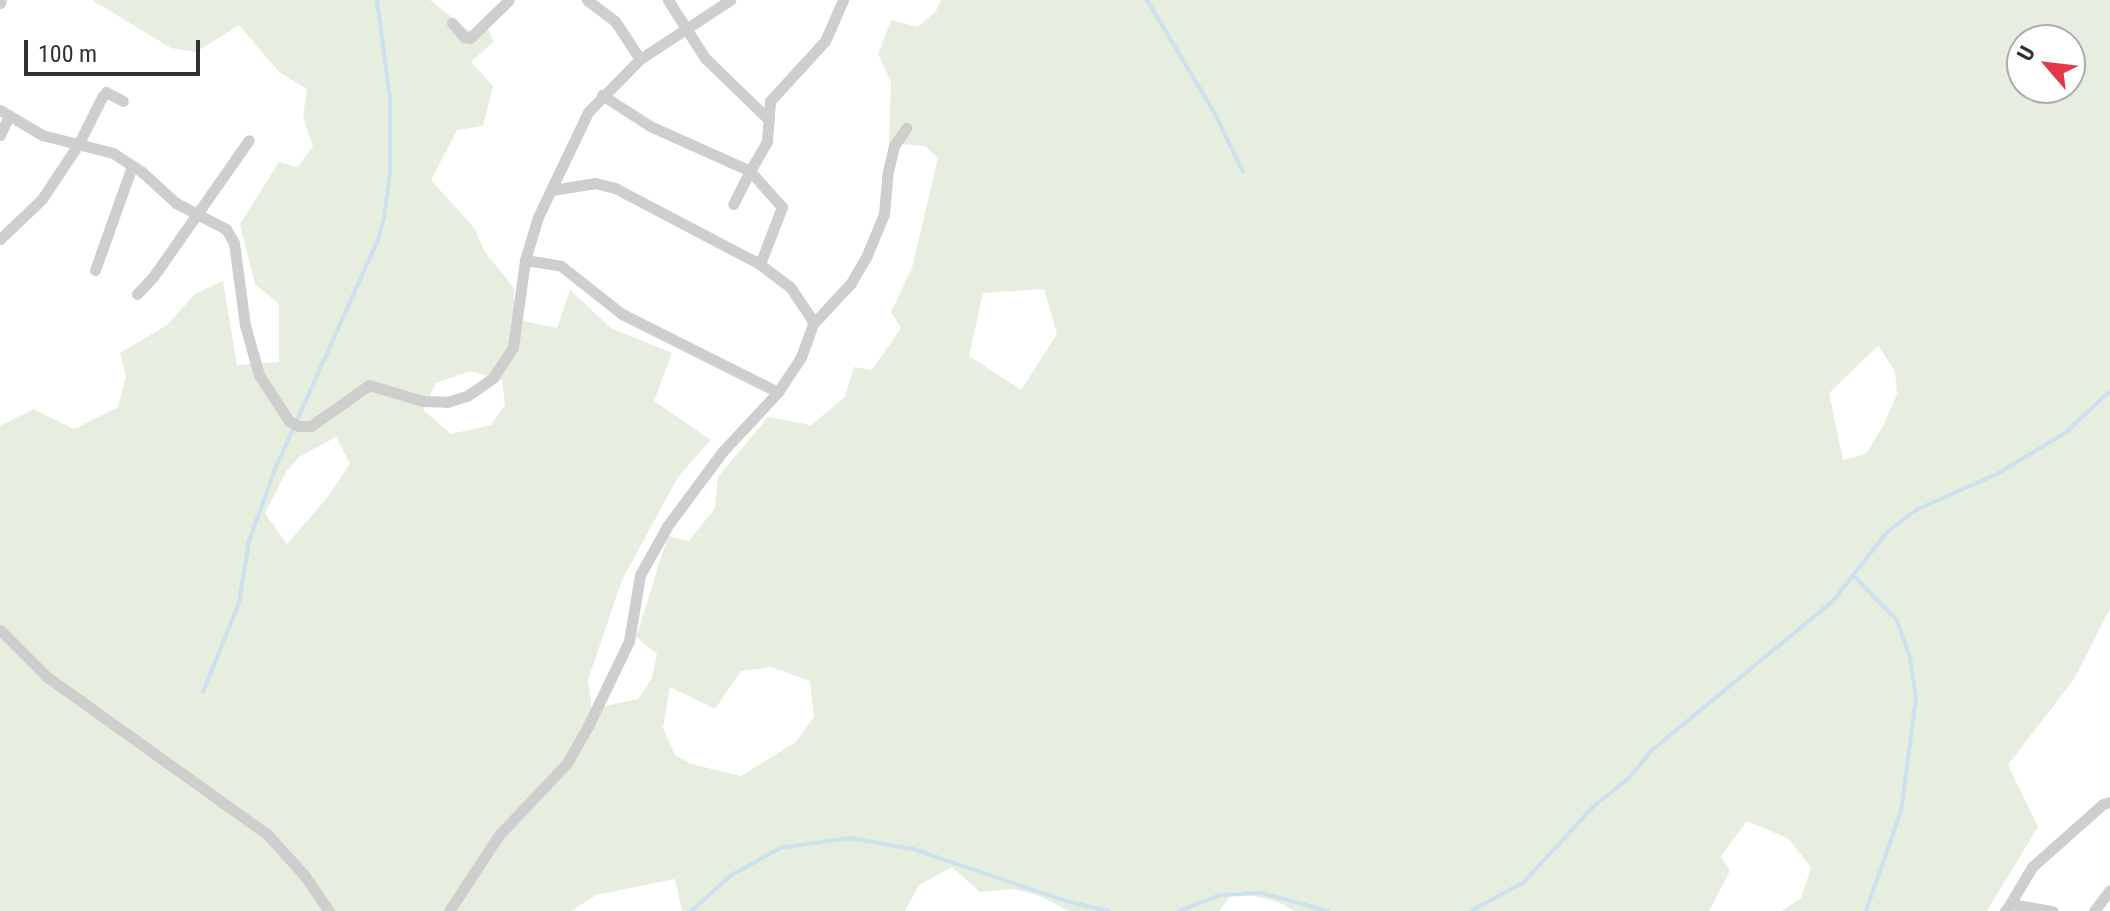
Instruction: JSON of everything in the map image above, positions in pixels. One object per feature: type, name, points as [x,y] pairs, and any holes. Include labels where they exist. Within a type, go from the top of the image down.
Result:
[{"type":"street","points":[[452,23],[464,37],[470,38],[509,0]]},
{"type":"street","points":[[587,0],[615,21],[640,59]]},
{"type":"street","points":[[668,0],[713,68],[769,120]]},
{"type":"street","points":[[0,135],[5,113],[42,135],[113,153],[169,199],[226,229],[234,243],[252,356],[266,388],[294,424],[324,419],[369,385],[423,401],[447,402],[467,396],[493,378],[513,347],[525,260],[538,217],[588,112],[640,59],[730,0]]},
{"type":"street","points":[[733,204],[767,141],[770,101],[825,41],[843,0]]},
{"type":"street","points":[[0,239],[42,199],[79,143],[106,92],[123,101]]},
{"type":"street","points":[[602,95],[650,126],[750,171],[782,207],[760,264]]},
{"type":"street","points":[[449,911],[499,835],[567,763],[588,726],[629,641],[640,575],[668,525],[723,451],[778,392],[801,357],[813,324],[851,283],[884,214],[887,176],[894,146],[906,128]]},
{"type":"street","points":[[137,294],[153,277],[249,140]]},
{"type":"street","points":[[95,270],[132,166]]},
{"type":"street","points":[[552,190],[595,183],[615,188],[760,264],[790,287],[813,324]]},
{"type":"street","points":[[525,260],[561,266],[622,314],[778,392]]},
{"type":"street","points":[[0,630],[39,671],[267,834],[304,875],[329,911]]},
{"type":"street","points":[[2052,911],[2008,907],[2032,867],[2103,804],[2110,802]]},
{"type":"street","points":[[2094,911],[2110,890]]},
{"type":"shaded area","points":[[92,0],[430,0],[473,34],[486,25],[494,41],[471,62],[493,86],[483,126],[457,130],[431,180],[475,229],[485,252],[514,288],[514,319],[557,328],[570,290],[611,328],[672,353],[654,401],[711,440],[678,477],[622,580],[588,680],[592,709],[638,699],[652,678],[657,654],[636,637],[668,536],[689,541],[715,508],[718,477],[768,417],[811,425],[845,397],[854,367],[872,370],[901,328],[891,312],[912,268],[938,158],[925,146],[889,143],[891,82],[878,54],[891,20],[918,27],[936,11],[941,0],[2110,0],[2110,609],[2074,679],[2008,765],[2038,827],[1987,911],[1782,911],[1801,898],[1811,868],[1789,839],[1747,821],[1721,856],[1730,871],[1709,911],[1295,911],[1278,902],[1234,891],[1219,911],[1069,911],[1037,895],[1013,889],[980,892],[952,867],[919,885],[905,911],[682,911],[675,879],[596,895],[571,911],[0,911],[0,426],[33,409],[74,429],[118,407],[126,377],[120,353],[167,325],[195,294],[223,281],[237,365],[279,362],[279,304],[255,284],[240,224],[279,162],[298,167],[313,146],[303,117],[307,89],[279,72],[239,25],[196,52],[171,48]],"holes":[[[1044,289],[1057,334],[1021,390],[969,356],[983,293]],[[1878,346],[1895,371],[1897,394],[1866,454],[1843,460],[1829,393]],[[470,371],[502,380],[505,405],[491,425],[451,434],[423,410],[436,383]],[[336,437],[350,464],[326,499],[287,544],[265,513],[286,472],[299,457]],[[771,667],[810,681],[814,717],[796,742],[741,776],[691,764],[675,755],[663,728],[670,687],[715,709],[741,671]]]},
{"type":"waterway","points":[[203,692],[239,603],[249,541],[275,469],[378,240],[384,218],[390,172],[390,98],[377,0]]},
{"type":"waterway","points":[[1147,0],[1215,114],[1243,172]]},
{"type":"waterway","points":[[1471,911],[1524,882],[1593,807],[1630,777],[1651,751],[1833,601],[1887,532],[1916,510],[1997,474],[2065,433],[2110,391]]},
{"type":"waterway","points":[[1854,576],[1897,620],[1910,657],[1916,699],[1901,811],[1866,911]]},
{"type":"waterway","points":[[691,911],[730,876],[780,848],[849,838],[913,849],[1069,902],[1108,911]]},
{"type":"waterway","points":[[1179,911],[1220,895],[1261,893],[1328,911]]}]
